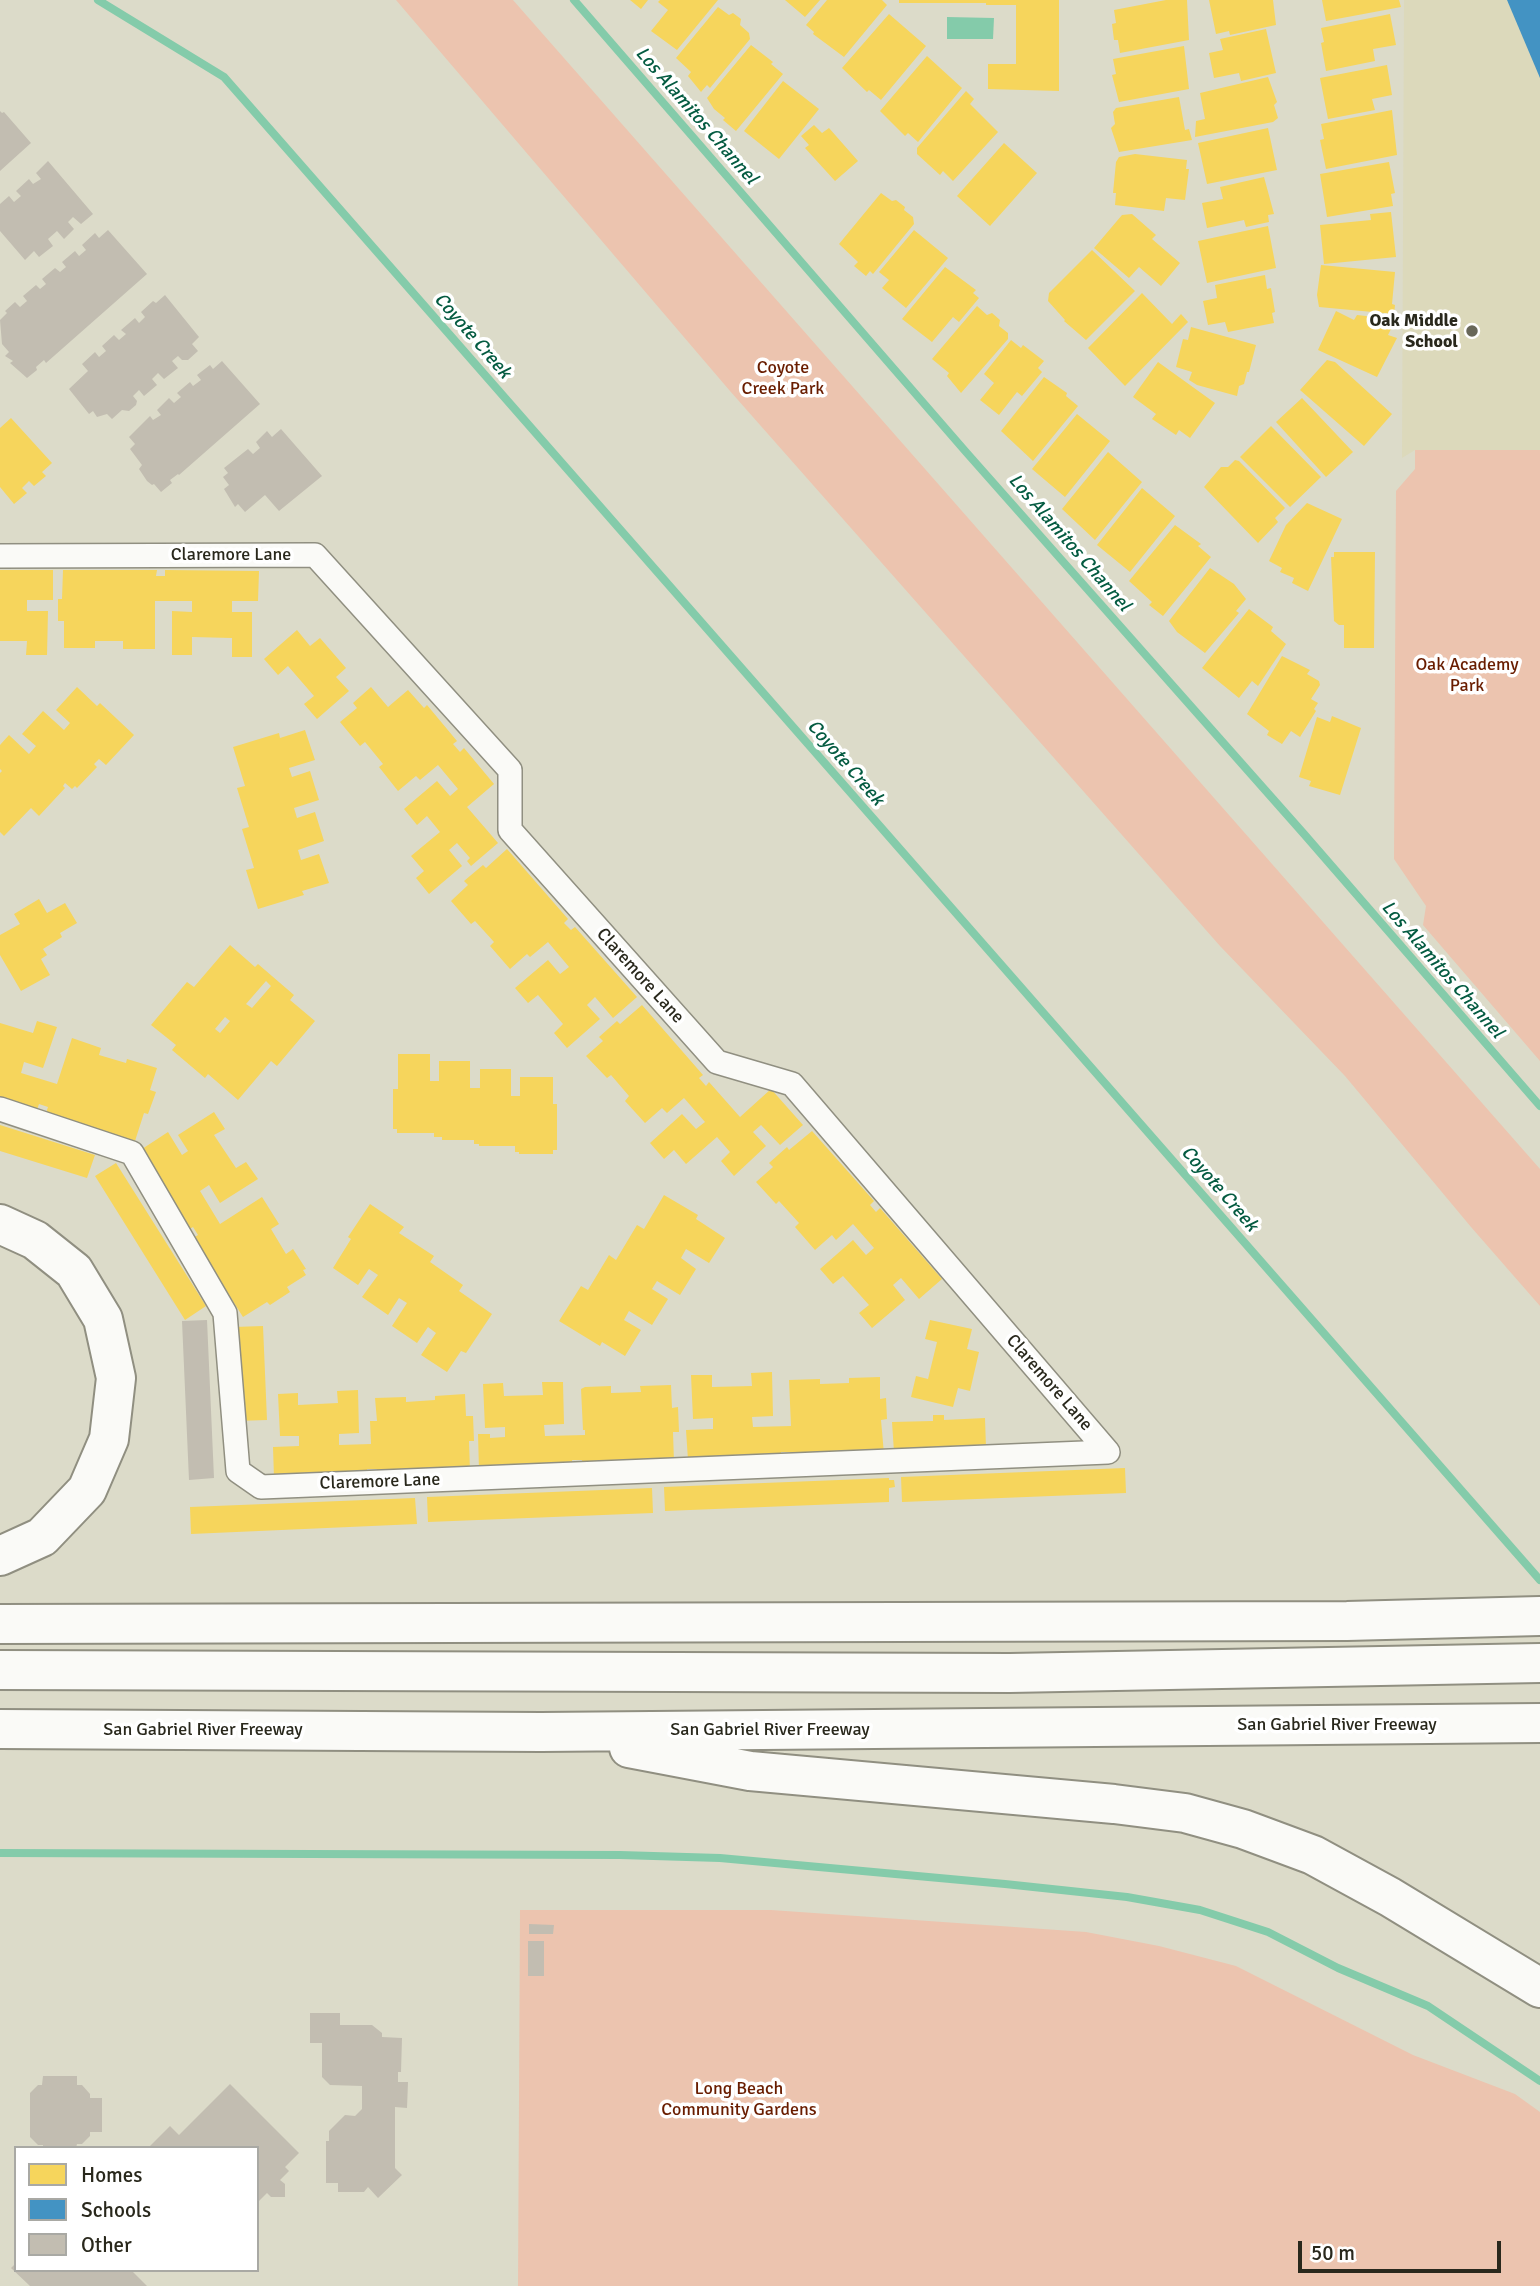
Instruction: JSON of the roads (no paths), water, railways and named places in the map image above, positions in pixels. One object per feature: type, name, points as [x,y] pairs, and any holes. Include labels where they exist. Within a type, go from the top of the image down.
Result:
[{"type":"highway","points":[[0,1224],[35,1240],[74,1271],[103,1319],[116,1378],[109,1439],[87,1490],[42,1536],[0,1556]]},
{"type":"highway","points":[[0,1624],[1347,1621],[1540,1616]]},
{"type":"highway","points":[[0,1690],[501,1692],[1392,1677],[1540,1663]]},
{"type":"highway","points":[[0,1670],[1010,1673],[1392,1677],[1540,1685]]},
{"type":"highway","name":"San Gabriel River Freeway","points":[[0,1729],[541,1732],[1540,1723]]},
{"type":"highway","points":[[541,1732],[750,1770],[1185,1813],[1243,1829],[1313,1855],[1390,1897],[1540,1988]]},
{"type":"street","name":"Claremore Lane","points":[[0,556],[316,555],[510,769],[510,830],[527,850],[717,1062],[792,1084],[1108,1452],[261,1488],[238,1471],[225,1313],[132,1153],[0,1110]]},
{"type":"waterway","name":"Coyote Creek","points":[[98,0],[224,77],[1540,1580]]},
{"type":"waterway","name":"Los Alamitos Channel","points":[[574,0],[1540,1106]]},
{"type":"waterway","points":[[0,1853],[620,1855],[720,1858],[1127,1897],[1200,1910],[1268,1932],[1338,1968],[1428,2006],[1540,2081]]},
{"type":"place","name":"Oak Middle School","points":[[1472,331]]},
{"type":"park label","name":"Coyote Creek Park","points":[[783,378]]},
{"type":"park label","name":"Oak Academy Park","points":[[1467,675]]},
{"type":"park label","name":"Long Beach Community Gardens","points":[[739,2099]]}]
